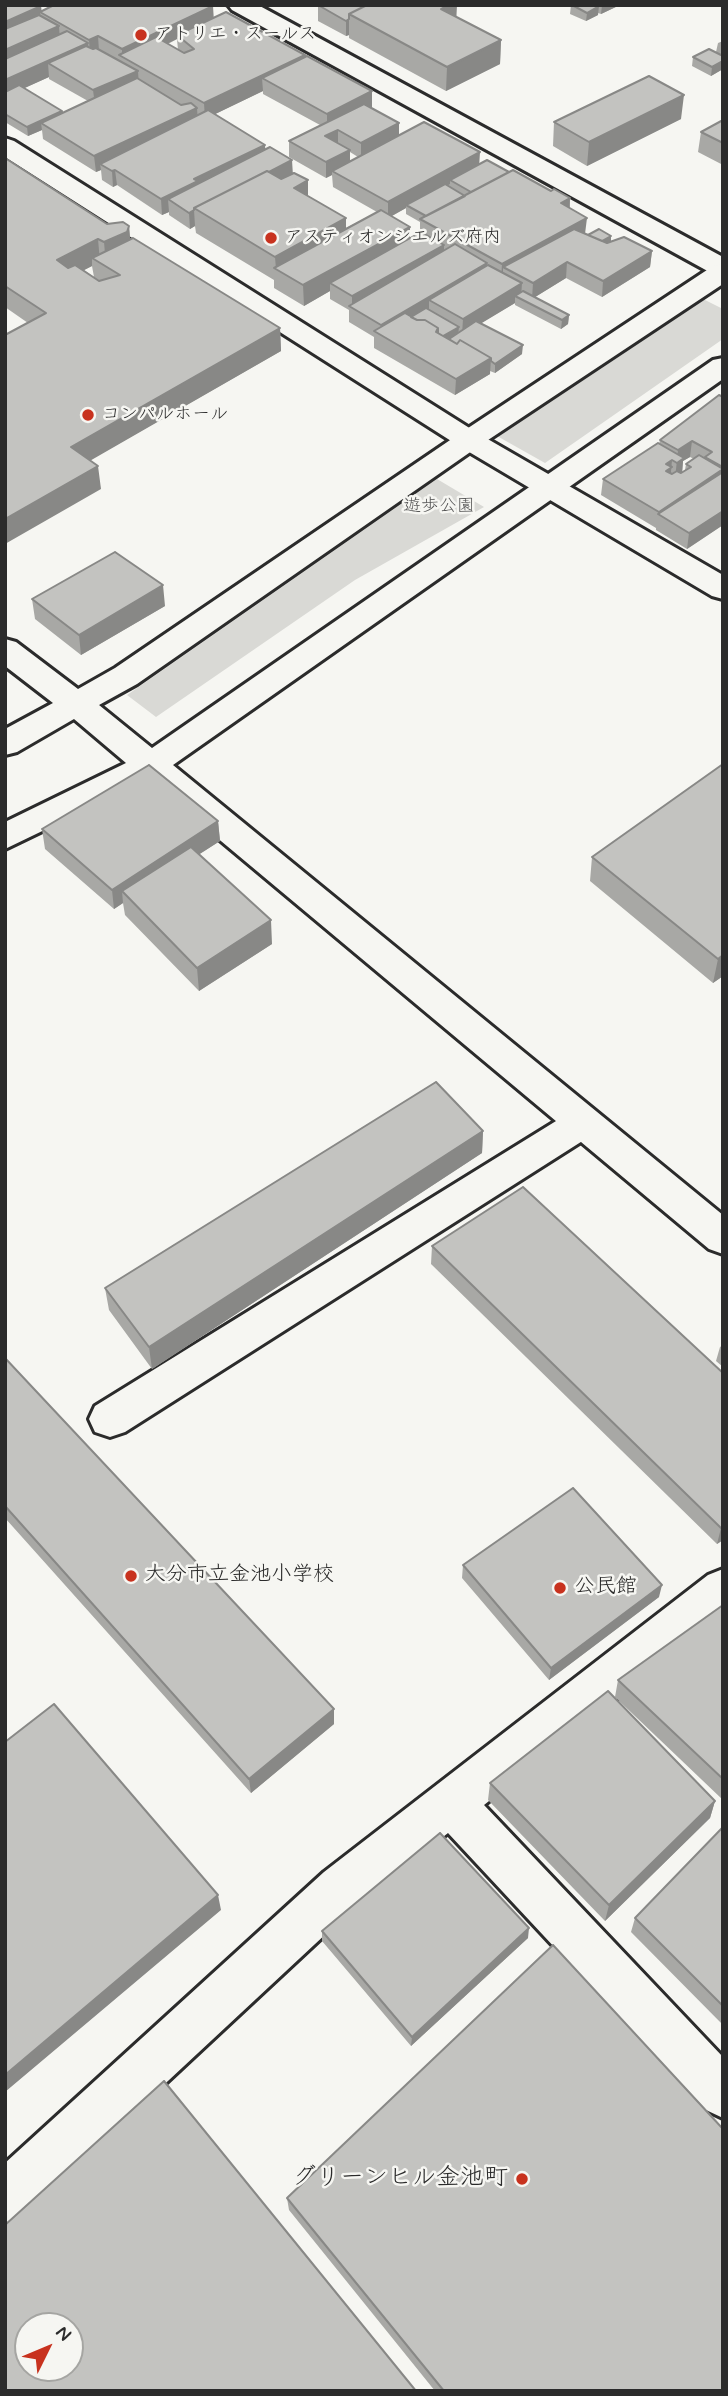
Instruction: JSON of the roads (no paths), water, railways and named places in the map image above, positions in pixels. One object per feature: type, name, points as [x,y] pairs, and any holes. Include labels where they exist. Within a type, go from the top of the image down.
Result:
[{"type":"street","points":[[5,744],[126,676],[469,440],[723,270],[240,5]]},
{"type":"street","points":[[5,146],[469,440],[723,589]]},
{"type":"street","points":[[5,837],[150,765],[723,366]]},
{"type":"street","points":[[5,650],[77,704],[723,1238]]},
{"type":"street","points":[[110,1419],[582,1123]]},
{"type":"street","points":[[5,2198],[341,1888],[723,1589]]},
{"type":"street","points":[[450,1802],[723,2093]]},
{"type":"place","name":"アトリエ・スールス","points":[[141,35]]},
{"type":"place","name":"アスティオンシエルズ府内","points":[[271,238]]},
{"type":"place","name":"コンパルホール","points":[[88,415]]},
{"type":"place","name":"大分市立金池小学校","points":[[131,1576]]},
{"type":"place","name":"公民館","points":[[560,1588]]},
{"type":"place","name":"グリーンヒル金池町","points":[[522,2179]]},
{"type":"park label","name":"遊歩公園","points":[[439,507]]}]
